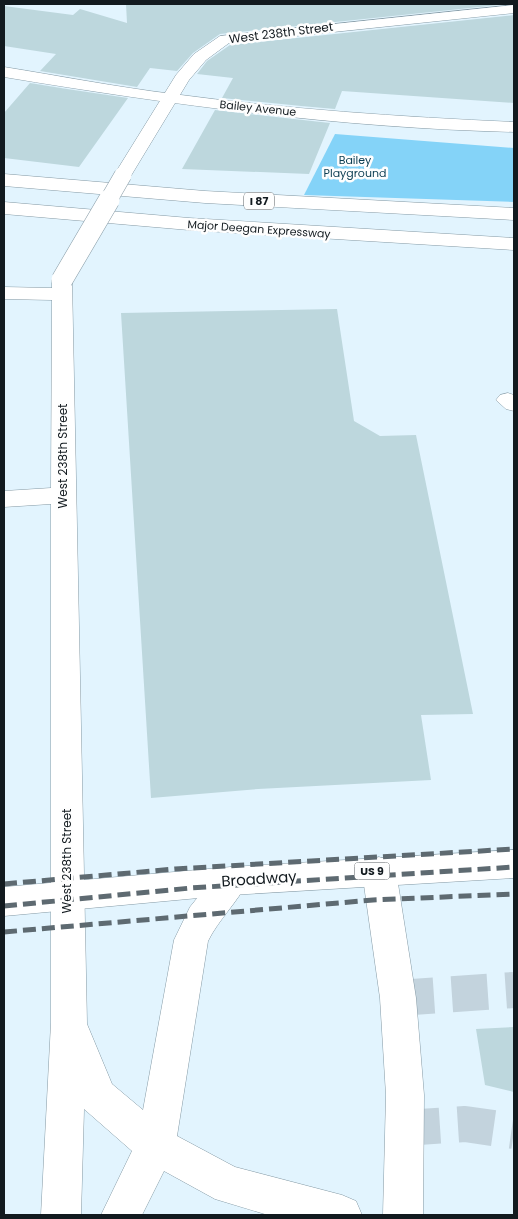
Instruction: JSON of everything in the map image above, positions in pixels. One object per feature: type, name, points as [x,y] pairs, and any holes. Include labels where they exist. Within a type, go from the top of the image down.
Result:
[{"type":"main road","name":"West 238th Street","points":[[62,1215],[69,1022],[61,287],[123,175],[171,99],[182,78],[194,64],[225,40],[514,9]]},
{"type":"main road","name":"Bailey Avenue","points":[[4,72],[171,99],[434,124],[514,127]]},
{"type":"main road","name":"I 87","points":[[4,180],[205,197],[514,214]]},
{"type":"main road","name":"Major Deegan Expressway","points":[[4,208],[189,224],[514,244]]},
{"type":"main road","points":[[4,217],[189,224]]},
{"type":"main road","points":[[4,293],[61,287]]},
{"type":"main road","points":[[4,499],[63,495]]},
{"type":"main road","name":"Broadway","points":[[4,902],[231,881],[514,864]]},
{"type":"main road","points":[[379,871],[398,998],[405,1095],[403,1215]]},
{"type":"main road","points":[[121,1215],[156,1146],[191,940],[202,918],[231,881]]},
{"type":"main road","points":[[69,1022],[98,1097],[156,1146],[229,1185],[342,1215]]},
{"type":"green space","name":"Bailey Playground","points":[[335,134],[514,148],[514,202],[304,195]]},
{"type":"building","points":[[126,4],[508,4],[220,34],[193,53],[177,71],[150,68],[137,87],[40,71],[56,54],[4,46],[4,6],[73,15],[80,9],[127,23]]},
{"type":"building","points":[[514,15],[514,103],[342,91],[335,109],[301,106],[222,98],[233,78],[197,74],[207,61],[230,45]]},
{"type":"building","points":[[30,83],[128,98],[79,167],[4,158],[4,113]]},
{"type":"building","points":[[215,110],[330,123],[309,174],[182,169]]},
{"type":"building","points":[[337,309],[354,421],[380,436],[416,435],[473,714],[421,715],[431,780],[258,789],[151,798],[121,313]]},
{"type":"building","points":[[514,1027],[514,1092],[485,1085],[476,1029]]},
{"type":"tunnel","points":[[398,998],[514,990]]},
{"type":"tunnel","points":[[404,1128],[465,1124],[514,1131]]},
{"type":"railway","points":[[4,884],[175,869],[514,849]]},
{"type":"railway","points":[[4,906],[191,888],[514,867]]},
{"type":"railway","points":[[4,932],[373,900],[514,894]]}]
